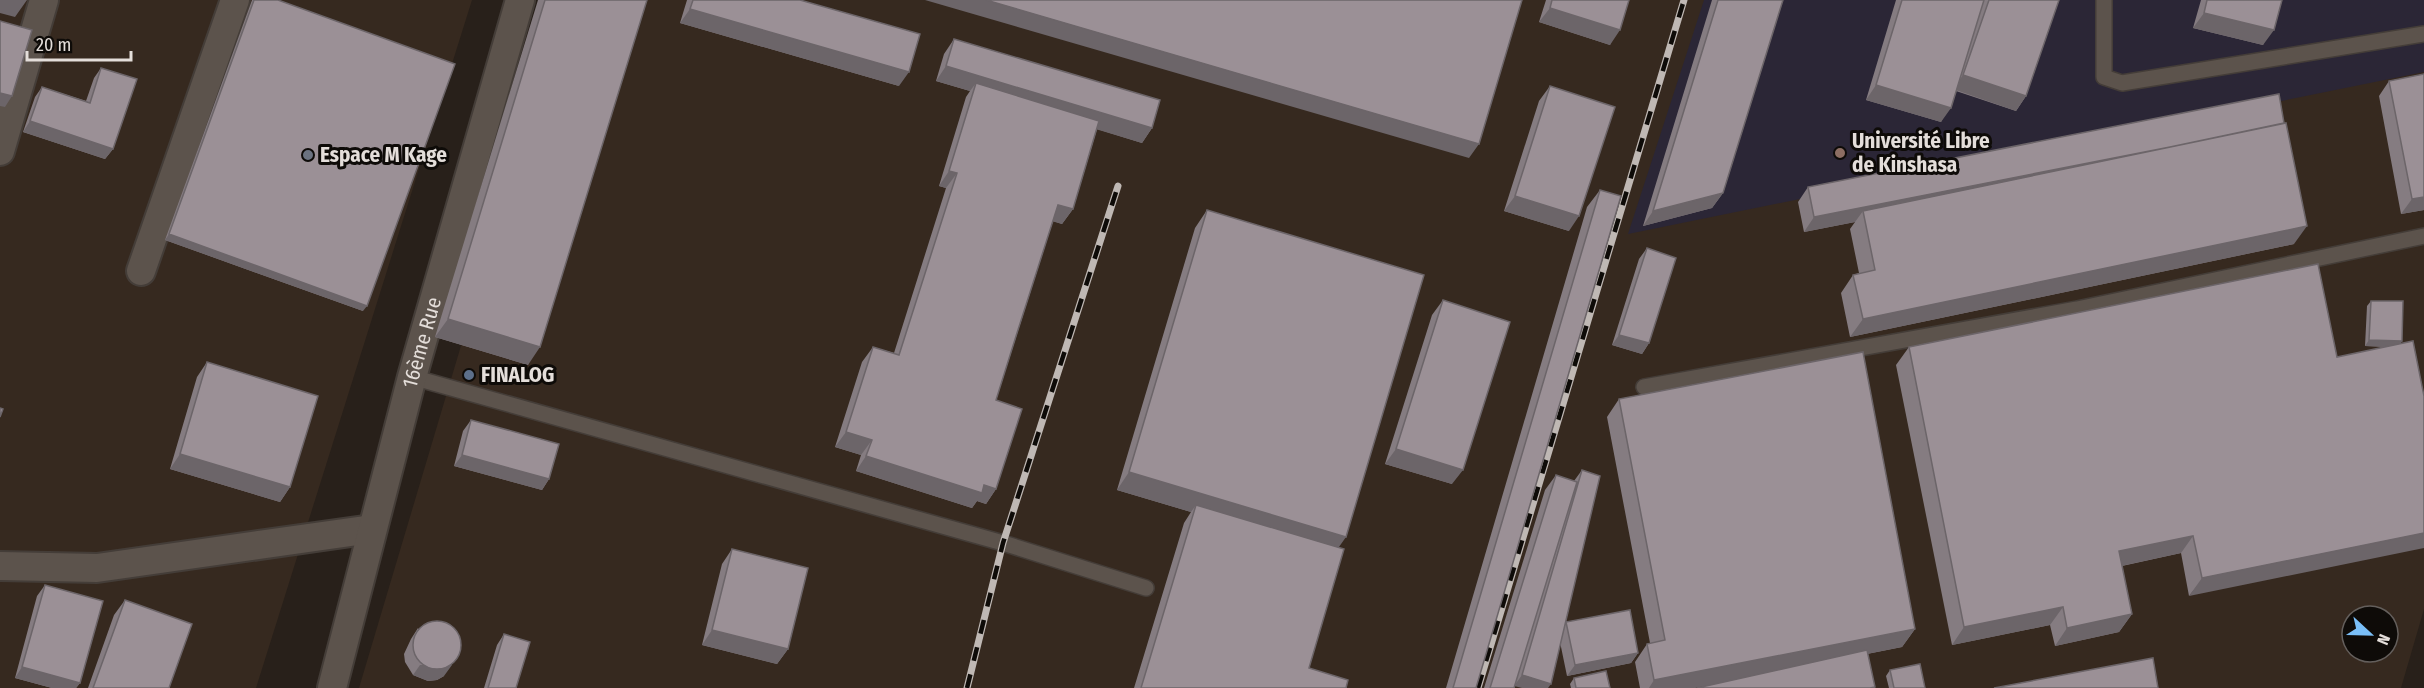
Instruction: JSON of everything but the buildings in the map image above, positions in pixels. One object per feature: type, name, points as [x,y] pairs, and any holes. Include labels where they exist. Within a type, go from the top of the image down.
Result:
[{"type":"street","points":[[0,151],[44,0]]},
{"type":"street","points":[[141,271],[235,0]]},
{"type":"street","name":"16ème Rue","points":[[333,688],[412,376],[520,0]]},
{"type":"street","points":[[0,566],[97,568],[372,529]]},
{"type":"lane","points":[[2104,0],[2104,76],[2122,83],[2424,34]]},
{"type":"lane","points":[[1644,387],[2077,309],[2424,236]]},
{"type":"lane","points":[[412,376],[992,539],[1146,588]]},
{"type":"shaded area","points":[[0,0],[472,0],[256,688],[0,688]]},
{"type":"shaded area","points":[[564,0],[2424,0],[2424,609],[2401,688],[359,688]]},
{"type":"shaded area","name":"Université Libre de Kinshasa","points":[[1704,0],[2424,0],[2424,72],[1628,234]]},
{"type":"railway","points":[[1478,688],[1684,0]]},
{"type":"railway","points":[[967,688],[1003,543],[1118,186]]},
{"type":"place","name":"Université Libre de Kinshasa","points":[[1840,153]]},
{"type":"place","name":"Espace M Kage","points":[[308,155]]},
{"type":"place","name":"FINALOG","points":[[469,375]]}]
